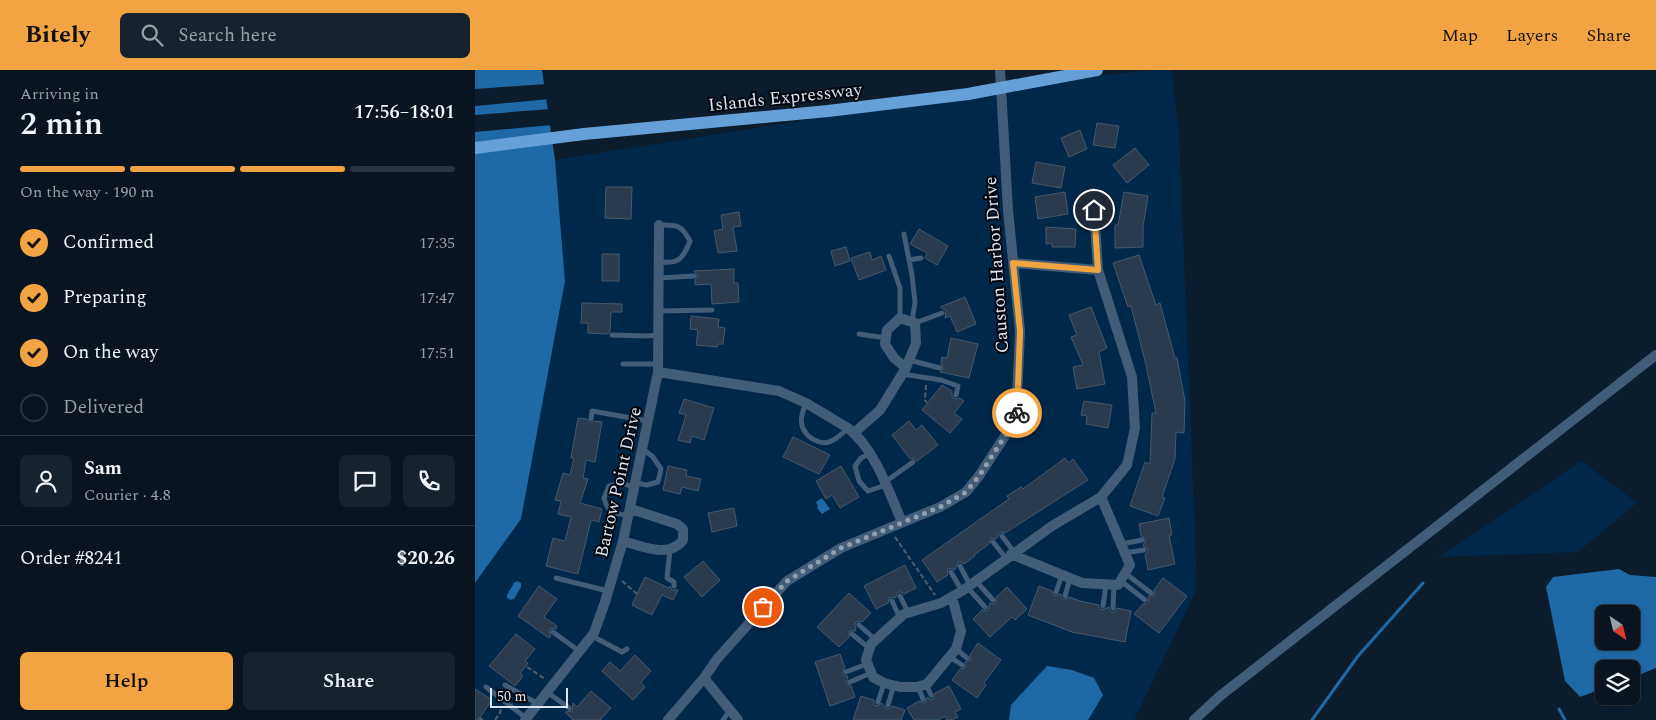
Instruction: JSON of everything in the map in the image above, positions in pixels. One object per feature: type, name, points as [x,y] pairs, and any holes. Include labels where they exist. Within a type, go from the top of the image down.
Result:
[{"type":"main road","name":"Islands Expressway","points":[[475,148],[584,134],[828,111],[968,94],[1097,70]]},
{"type":"street","name":"Causton Harbor Drive","points":[[669,720],[704,678],[717,659],[787,581],[841,548],[940,507],[966,492],[979,476],[1016,419],[1020,331],[1008,210],[1000,70]]},
{"type":"street","points":[[951,596],[961,631],[953,653],[921,686],[889,684],[873,677],[865,660],[873,644],[904,615],[941,602],[951,596],[969,586],[1052,526],[1101,497],[1127,465],[1135,428],[1132,377],[1098,270],[1093,193]]},
{"type":"street","name":"Bartow Point Drive","points":[[529,718],[592,635],[609,591],[623,541],[643,450],[658,368],[659,225]]},
{"type":"street","points":[[1013,263],[1098,270]]},
{"type":"street","points":[[851,431],[880,410],[906,368],[916,343],[914,322],[900,318],[887,330],[885,344],[894,358],[906,368]]},
{"type":"street","points":[[1194,720],[1220,696],[1656,355]]},
{"type":"street","points":[[658,368],[779,391],[806,403],[851,431],[879,468],[903,522]]},
{"type":"street","points":[[1010,555],[1082,583],[1117,581],[1130,565],[1101,497]]},
{"type":"street","points":[[623,541],[664,551],[679,545],[683,540],[683,529],[677,524],[630,512]]},
{"type":"street","points":[[704,678],[734,716]]},
{"type":"lane","points":[[659,225],[673,225],[683,229],[690,240],[685,254],[672,263],[659,262]]},
{"type":"lane","points":[[904,234],[915,302],[914,322],[942,313]]},
{"type":"lane","points":[[889,256],[900,288],[900,318]]},
{"type":"lane","points":[[909,260],[921,258]]},
{"type":"lane","points":[[659,278],[695,276]]},
{"type":"lane","points":[[659,311],[712,310]]},
{"type":"lane","points":[[859,334],[886,338]]},
{"type":"lane","points":[[612,335],[658,335]]},
{"type":"lane","points":[[623,364],[658,368]]},
{"type":"lane","points":[[906,368],[940,368]]},
{"type":"lane","points":[[906,368],[927,378],[941,380],[958,386],[956,395]]},
{"type":"lane","points":[[806,403],[801,415],[801,428],[805,434],[818,443],[829,442],[851,431]]},
{"type":"lane","points":[[591,419],[592,411],[648,421]]},
{"type":"lane","points":[[630,512],[614,514],[608,510],[603,498],[609,486],[621,482],[635,486],[658,482],[661,469],[653,457],[643,450]]},
{"type":"lane","points":[[869,454],[861,458],[855,466],[859,481],[869,491],[886,484],[913,462]]},
{"type":"lane","points":[[1002,536],[1010,555]]},
{"type":"lane","points":[[1123,548],[1142,540]]},
{"type":"lane","points":[[993,542],[1010,555]]},
{"type":"lane","points":[[1123,548],[1144,550]]},
{"type":"lane","points":[[670,550],[667,578],[674,582],[674,586]]},
{"type":"lane","points":[[960,566],[969,586],[985,607]]},
{"type":"lane","points":[[951,572],[969,586],[993,600]]},
{"type":"lane","points":[[1056,592],[1066,577]]},
{"type":"lane","points":[[1065,596],[1066,577]]},
{"type":"lane","points":[[556,578],[609,591]]},
{"type":"lane","points":[[1117,581],[1151,593]]},
{"type":"lane","points":[[1117,581],[1145,600]]},
{"type":"lane","points":[[1103,606],[1117,581]]},
{"type":"lane","points":[[1113,608],[1117,581]]},
{"type":"lane","points":[[900,596],[904,615]]},
{"type":"lane","points":[[892,601],[904,615]]},
{"type":"lane","points":[[859,625],[873,644]]},
{"type":"lane","points":[[553,632],[579,651]]},
{"type":"lane","points":[[852,634],[873,644]]},
{"type":"lane","points":[[592,635],[622,652],[627,649]]},
{"type":"lane","points":[[953,653],[967,658]]},
{"type":"lane","points":[[953,653],[962,666]]},
{"type":"lane","points":[[846,672],[869,669]]},
{"type":"lane","points":[[850,682],[869,669]]},
{"type":"lane","points":[[505,684],[538,704]]},
{"type":"lane","points":[[878,702],[889,684]]},
{"type":"lane","points":[[888,705],[889,684]]},
{"type":"lane","points":[[921,686],[931,695]]},
{"type":"lane","points":[[921,686],[923,699]]},
{"type":"lane","points":[[486,687],[529,718]]},
{"type":"lane","points":[[550,688],[569,708]]},
{"type":"lane","points":[[723,720],[734,716]]},
{"type":"path","points":[[927,378],[925,400],[927,403]]},
{"type":"path","points":[[889,528],[903,551],[941,602]]},
{"type":"path","points":[[612,578],[621,581],[637,594]]},
{"type":"path","points":[[527,666],[550,688]]},
{"type":"path","points":[[495,720],[500,714],[502,700]]},
{"type":"path","points":[[479,718],[483,720]]},
{"type":"shaded area","points":[[475,70],[542,70],[555,160],[565,281],[521,519],[475,583]]},
{"type":"shaded area","points":[[1171,70],[1179,133],[1197,589],[1134,720],[475,720],[475,583],[521,519],[565,281],[555,160],[1075,77]]},
{"type":"shaded area","points":[[1581,461],[1637,503],[1578,552],[1439,557]]},
{"type":"shaded area","points":[[822,498],[830,509],[822,514],[817,508],[816,502]]},
{"type":"shaded area","points":[[1619,569],[1630,575],[1656,577],[1656,668],[1640,674],[1640,660],[1595,660],[1595,691],[1580,697],[1565,681],[1546,587],[1553,577]]},
{"type":"shaded area","points":[[517,581],[521,583],[521,587],[514,599],[511,600],[507,598],[507,595]]},
{"type":"shaded area","points":[[1047,666],[1072,670],[1094,678],[1103,695],[1088,720],[1009,720],[1011,705]]},
{"type":"pier","points":[[546,84],[549,99],[475,106],[475,89]]},
{"type":"pier","points":[[550,109],[552,125],[475,132],[475,115]]},
{"type":"building","points":[[1097,123],[1119,126],[1115,148],[1093,145]]},
{"type":"building","points":[[1080,130],[1087,149],[1069,157],[1061,138]]},
{"type":"building","points":[[1135,148],[1149,165],[1127,183],[1113,165]]},
{"type":"building","points":[[1036,162],[1065,167],[1061,188],[1032,183]]},
{"type":"building","points":[[606,187],[632,187],[631,219],[605,218]]},
{"type":"building","points":[[1065,192],[1068,214],[1038,219],[1035,197]]},
{"type":"building","points":[[1124,192],[1148,196],[1143,227],[1143,247],[1115,248],[1115,225],[1118,225]]},
{"type":"building","points":[[739,212],[741,226],[733,227],[737,251],[718,253],[714,231],[723,229],[721,215]]},
{"type":"building","points":[[1046,227],[1076,229],[1075,247],[1052,247],[1052,243],[1046,244]]},
{"type":"building","points":[[919,229],[948,246],[937,265],[925,258],[927,253],[910,244]]},
{"type":"building","points":[[846,247],[850,261],[835,266],[831,251]]},
{"type":"building","points":[[870,252],[872,260],[881,256],[886,270],[859,280],[851,258]]},
{"type":"building","points":[[602,254],[619,254],[619,281],[602,281]]},
{"type":"building","points":[[1139,255],[1156,305],[1160,303],[1175,358],[1177,358],[1185,401],[1184,433],[1176,432],[1175,459],[1162,497],[1165,498],[1158,516],[1130,506],[1145,462],[1150,464],[1152,413],[1156,413],[1131,306],[1128,307],[1113,263]]},
{"type":"building","points":[[734,269],[734,283],[738,283],[739,302],[712,304],[711,284],[695,285],[695,280],[698,276],[694,271]]},
{"type":"building","points":[[965,297],[976,324],[957,332],[950,316],[945,318],[946,311],[940,307]]},
{"type":"building","points":[[582,303],[622,304],[622,312],[611,312],[610,331],[608,334],[588,333],[588,323],[581,323]]},
{"type":"building","points":[[1091,307],[1107,348],[1099,352],[1105,384],[1077,389],[1073,367],[1083,365],[1071,337],[1077,335],[1069,315]]},
{"type":"building","points":[[691,316],[719,319],[718,327],[725,328],[723,344],[718,344],[717,347],[696,345],[698,330],[690,329]]},
{"type":"building","points":[[951,338],[978,344],[969,378],[940,372],[944,369],[941,364],[942,357],[947,358]]},
{"type":"building","points":[[942,385],[952,391],[953,398],[960,398],[964,401],[954,413],[962,419],[950,433],[922,410]]},
{"type":"building","points":[[684,399],[714,408],[704,440],[692,436],[690,443],[678,440],[686,415],[679,413]]},
{"type":"building","points":[[1084,401],[1112,405],[1108,428],[1086,424],[1087,416],[1081,415]]},
{"type":"building","points":[[578,418],[587,419],[590,423],[595,421],[602,422],[595,462],[586,460],[583,478],[588,479],[580,503],[602,509],[599,522],[591,520],[578,574],[546,566],[553,538],[565,541],[571,517],[558,514],[561,501],[555,500],[563,473],[570,475],[574,458],[571,458]]},
{"type":"building","points":[[909,421],[916,430],[922,425],[938,445],[917,461],[914,458],[910,459],[892,435]]},
{"type":"building","points":[[793,437],[830,455],[819,474],[783,457]]},
{"type":"building","points":[[1065,458],[1068,463],[1073,459],[1088,480],[1005,533],[1000,532],[996,539],[991,538],[989,544],[975,556],[964,564],[958,562],[955,570],[948,569],[948,575],[937,582],[922,560],[1009,499],[1007,496],[1021,487],[1023,489]]},
{"type":"building","points":[[668,466],[687,470],[686,476],[701,479],[698,491],[682,487],[680,494],[663,490]]},
{"type":"building","points":[[841,466],[859,497],[840,508],[832,495],[826,499],[816,481]]},
{"type":"building","points":[[734,508],[737,526],[712,532],[708,513]]},
{"type":"building","points":[[1169,518],[1172,535],[1169,535],[1175,564],[1148,570],[1145,554],[1148,552],[1148,549],[1143,546],[1146,539],[1141,536],[1139,524]]},
{"type":"building","points":[[703,561],[720,580],[702,597],[684,577]]},
{"type":"building","points":[[905,565],[916,588],[904,594],[898,592],[896,598],[890,597],[888,603],[876,609],[864,586]]},
{"type":"building","points":[[645,577],[669,588],[670,586],[672,590],[678,590],[673,600],[662,595],[652,615],[632,605]]},
{"type":"building","points":[[1163,578],[1187,596],[1159,633],[1134,614],[1143,604],[1149,602],[1148,596],[1154,596],[1154,590]]},
{"type":"building","points":[[539,586],[557,599],[544,617],[557,626],[556,629],[552,628],[549,630],[551,636],[549,638],[518,616]]},
{"type":"building","points":[[1039,586],[1052,591],[1054,596],[1061,594],[1061,598],[1064,600],[1069,597],[1099,605],[1099,608],[1102,610],[1109,607],[1109,610],[1112,612],[1115,612],[1117,608],[1131,611],[1125,642],[1072,632],[1028,615]]},
{"type":"building","points":[[1007,587],[1027,609],[1015,620],[1012,617],[990,637],[973,619],[982,610],[988,610],[990,603],[996,603],[996,597]]},
{"type":"building","points":[[849,593],[871,613],[862,622],[856,622],[855,631],[849,631],[849,637],[839,647],[817,627]]},
{"type":"building","points":[[516,634],[535,649],[525,661],[528,663],[520,674],[523,676],[515,686],[489,666]]},
{"type":"building","points":[[978,643],[1001,660],[984,683],[986,685],[977,698],[952,680],[960,669],[965,668],[965,662],[971,660],[970,655]]},
{"type":"building","points":[[840,654],[845,668],[842,673],[844,676],[848,676],[846,683],[851,686],[855,697],[830,706],[815,662]]},
{"type":"building","points":[[635,655],[651,671],[641,682],[645,687],[633,700],[602,671],[610,662],[620,671]]},
{"type":"building","points":[[949,686],[961,709],[955,712],[958,717],[951,720],[947,720],[945,716],[938,720],[914,720],[907,708],[919,701],[925,703],[927,697],[933,699],[935,693]]},
{"type":"building","points":[[475,689],[492,700],[478,720],[475,720]]},
{"type":"building","points":[[591,691],[611,708],[600,720],[573,720],[565,712],[572,711],[573,703],[577,707]]},
{"type":"building","points":[[861,696],[874,700],[874,705],[877,706],[882,703],[886,709],[892,706],[905,710],[901,720],[853,720]]},
{"type":"waterway","points":[[1312,720],[1358,656],[1423,583]]},
{"type":"waterway","points":[[1559,709],[1565,720]]},
{"type":"way so far","points":[[763,607],[787,581],[841,548],[940,507],[966,492],[979,476],[1016,419],[1017,413]]},
{"type":"route","points":[[1017,413],[1020,331],[1013,263],[1098,270],[1094,210]]}]
